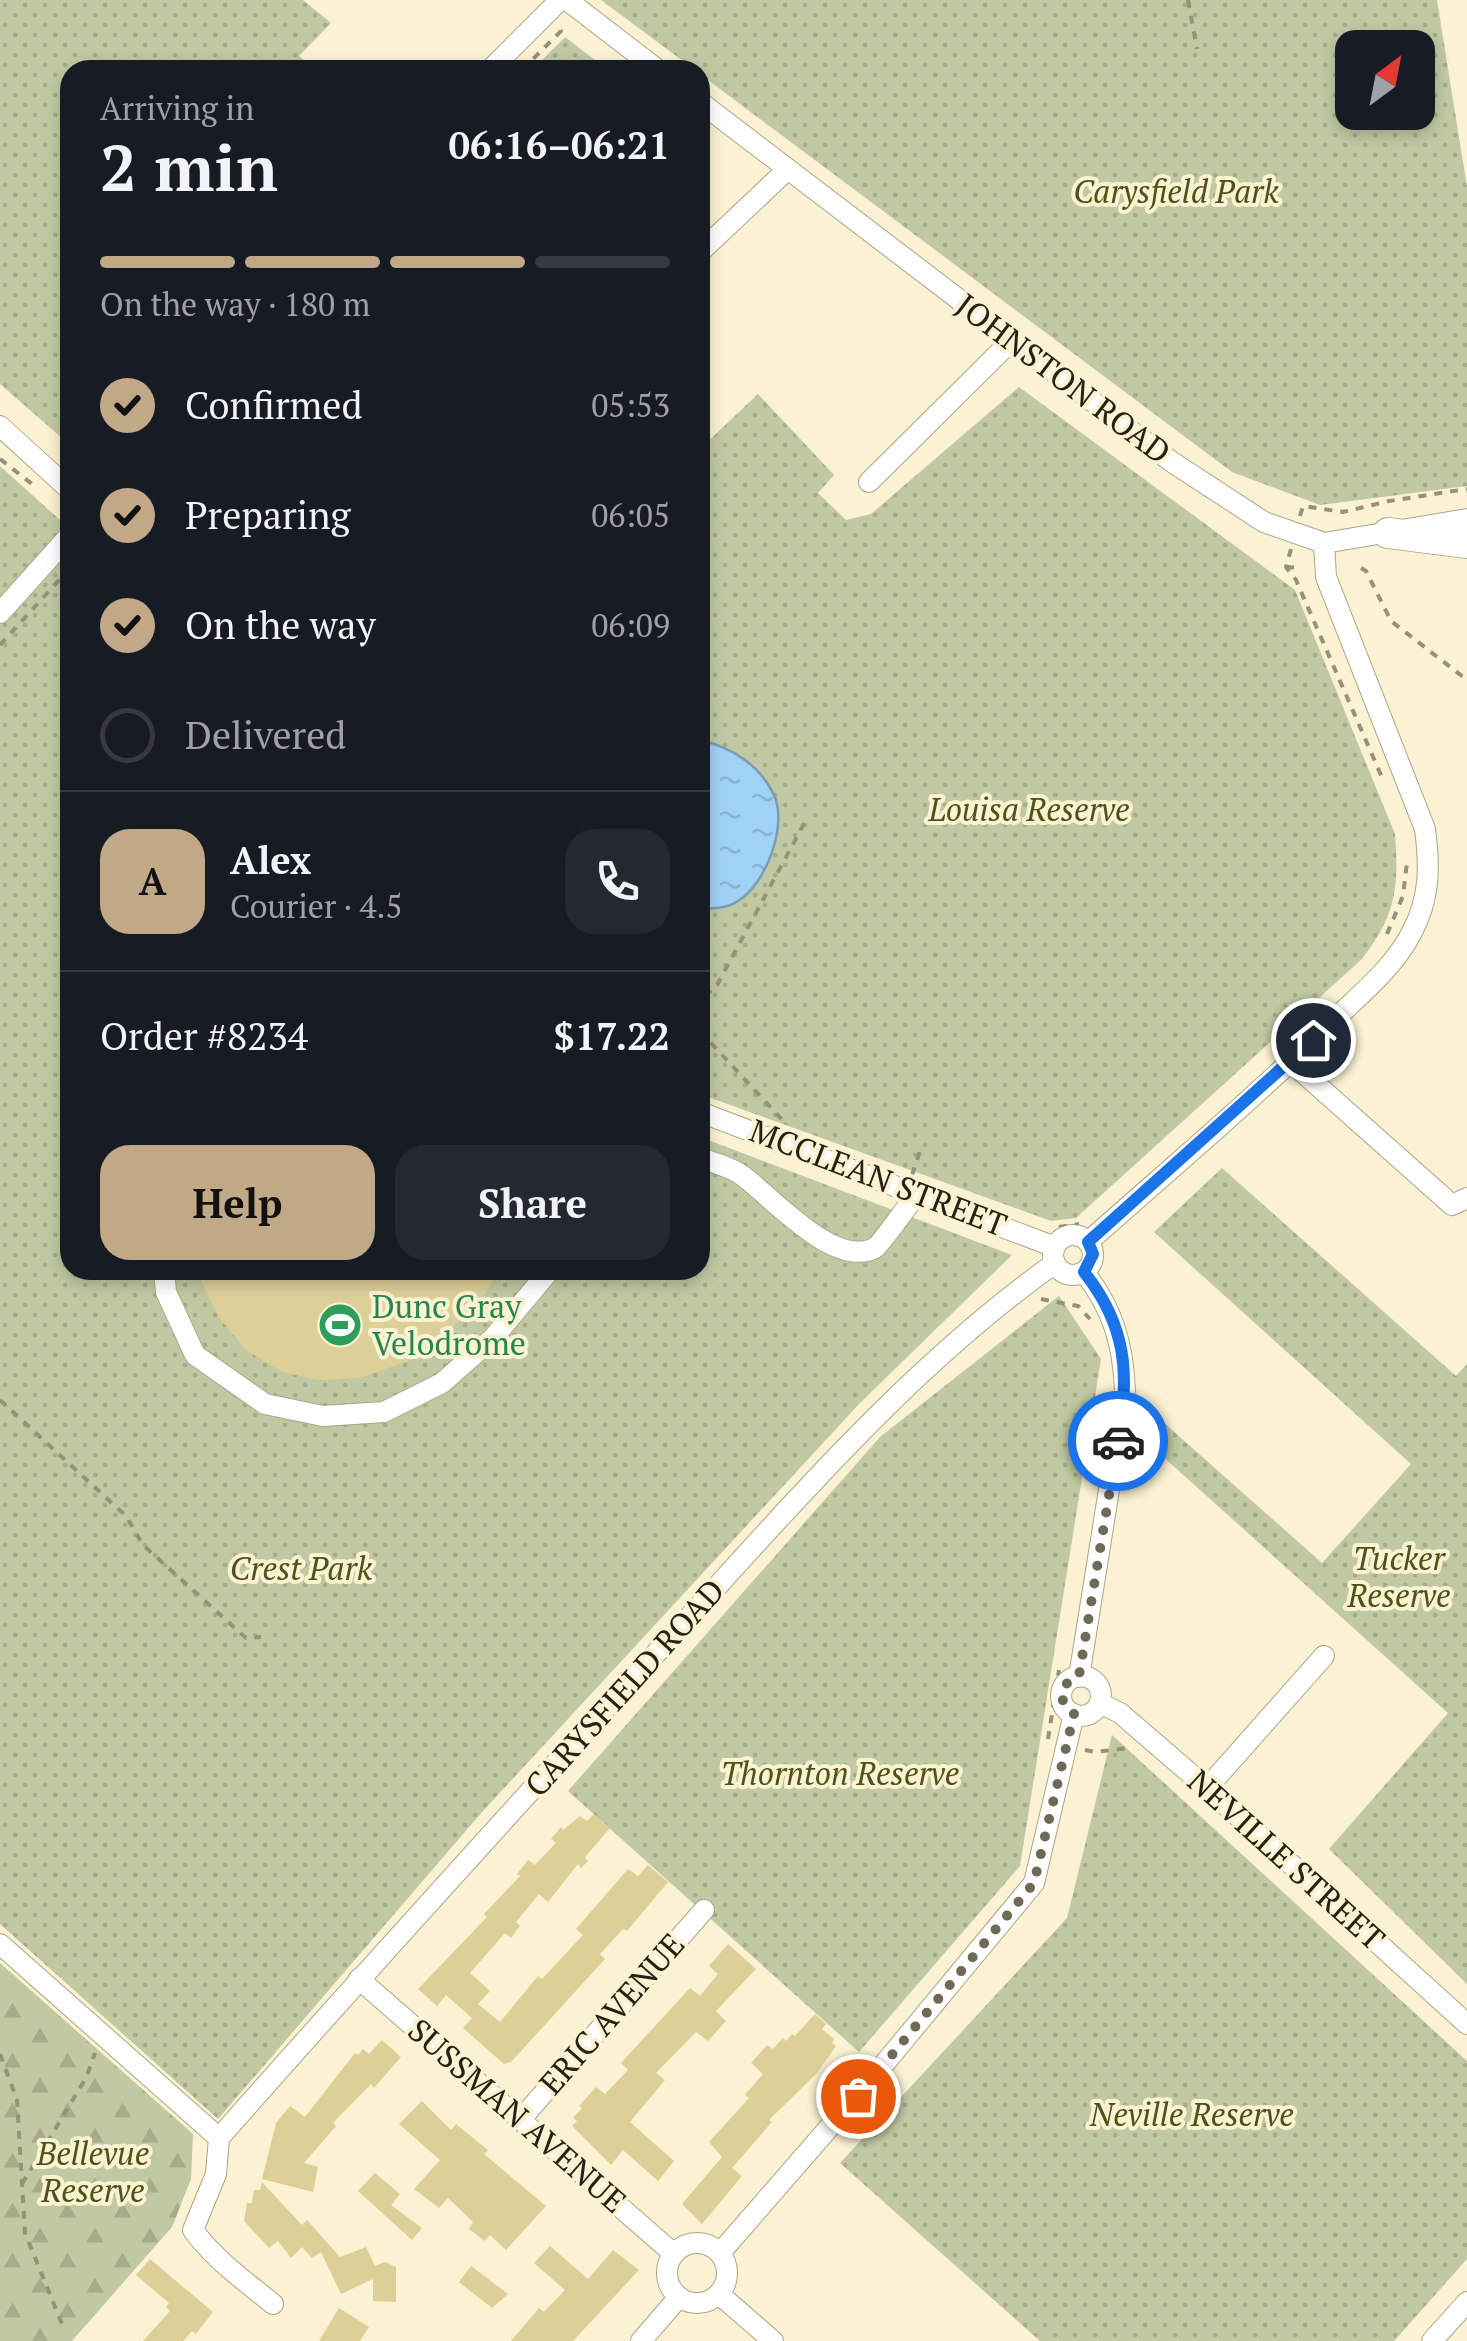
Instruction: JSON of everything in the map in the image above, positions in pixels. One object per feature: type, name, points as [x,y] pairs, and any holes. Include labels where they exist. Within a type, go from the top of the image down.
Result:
[{"type":"highway","points":[[1388,532],[1467,543]]},
{"type":"street","points":[[500,60],[563,0],[644,60]]},
{"type":"street","name":"JOHNSTON ROAD","points":[[710,110],[1172,462],[1264,522],[1324,543],[1467,520]]},
{"type":"street","points":[[710,243],[788,170]]},
{"type":"street","points":[[869,482],[1012,340]]},
{"type":"street","points":[[0,426],[60,481]]},
{"type":"street","points":[[1088,1242],[1291,1062],[1380,975],[1405,945],[1427,893],[1430,867],[1425,829],[1326,576],[1324,543]]},
{"type":"street","points":[[0,612],[60,546]]},
{"type":"street","points":[[1291,1062],[1452,1205],[1467,1198]]},
{"type":"street","name":"MCCLEAN STREET","points":[[710,1116],[918,1193],[1055,1255]]},
{"type":"street","points":[[710,1162],[740,1174],[804,1227],[840,1250],[858,1252],[877,1247],[918,1193]]},
{"type":"street","points":[[1070,1236],[1088,1242],[1093,1254],[1084,1272],[1067,1274],[1055,1255],[1070,1236]]},
{"type":"street","name":"CARYSFIELD ROAD","points":[[219,2138],[359,1979],[865,1425],[1055,1255]]},
{"type":"street","points":[[1079,1676],[1125,1390],[1122,1343],[1115,1321],[1084,1272]]},
{"type":"street","points":[[165,1280],[166,1292],[195,1355],[265,1404],[323,1416],[384,1412],[442,1383],[494,1338],[542,1280]]},
{"type":"street","points":[[1207,1788],[1324,1656]]},
{"type":"street","points":[[1079,1676],[1097,1684],[1100,1703],[1089,1714],[1074,1714],[1064,1706],[1062,1694],[1067,1682],[1079,1676]]},
{"type":"street","name":"NEVILLE STREET","points":[[1100,1703],[1120,1712],[1207,1788],[1467,2024]]},
{"type":"street","points":[[720,2254],[880,2070],[1034,1883],[1074,1714]]},
{"type":"street","name":"ERIC AVENUE","points":[[520,2119],[704,1910]]},
{"type":"street","points":[[0,1944],[219,2138],[216,2174],[193,2230],[231,2271],[273,2304]]},
{"type":"street","name":"SUSSMAN AVENUE","points":[[359,1979],[674,2254]]},
{"type":"street","points":[[702,2244],[720,2254],[727,2278],[720,2294],[704,2303],[679,2298],[668,2282],[667,2272],[674,2254],[682,2247],[702,2244]]},
{"type":"street","points":[[720,2294],[773,2341]]},
{"type":"street","points":[[641,2341],[679,2298]]},
{"type":"street","points":[[1432,2341],[1467,2302]]},
{"type":"path","points":[[1188,0],[1197,49]]},
{"type":"path","points":[[0,460],[31,483]]},
{"type":"path","points":[[1302,506],[1343,512],[1467,489]]},
{"type":"path","points":[[1301,568],[1287,565],[1388,792]]},
{"type":"path","points":[[1361,568],[1391,621],[1467,680]]},
{"type":"path","points":[[0,645],[60,579]]},
{"type":"path","points":[[710,991],[806,820]]},
{"type":"path","points":[[1383,944],[1403,896],[1407,860]]},
{"type":"path","points":[[710,1042],[790,1128]]},
{"type":"path","points":[[899,1172],[912,1177],[920,1151]]},
{"type":"path","points":[[1039,1299],[1078,1306],[1095,1326]]},
{"type":"path","points":[[0,1400],[126,1516],[143,1544],[216,1612],[246,1638],[261,1637]]},
{"type":"path","points":[[1051,1742],[1046,1738],[1060,1661]]},
{"type":"path","points":[[1083,1749],[1095,1752],[1126,1746],[1140,1758]]},
{"type":"path","points":[[22,2184],[86,2078],[101,2033]]},
{"type":"path","points":[[0,2054],[17,2100],[25,2233],[62,2324]]},
{"type":"green space","points":[[0,0],[303,0],[331,23],[299,56],[304,60],[60,60],[60,436],[0,384]]},
{"type":"green space","name":"Carysfield Park","points":[[601,0],[1437,0],[1467,187],[1467,486],[1320,505],[1232,472],[710,81],[710,60],[682,60]]},
{"type":"green space","points":[[565,37],[595,60],[542,60]]},
{"type":"green space","name":"Louisa Reserve","points":[[1019,387],[1295,590],[1395,834],[1393,900],[1382,928],[1362,959],[1076,1218],[1051,1221],[710,1098],[710,440],[758,394],[834,475],[818,493],[846,520],[871,514]]},
{"type":"green space","name":"Crest Park","points":[[0,466],[60,520],[60,1280],[710,1280],[710,1141],[1012,1255],[860,1403],[482,1812],[218,2119],[0,1924]]},
{"type":"green space","name":"Tucker Reserve","points":[[1222,1168],[1456,1376],[1467,1364],[1467,1984],[1329,1849],[1448,1713],[1150,1445],[1154,1414],[1322,1563],[1411,1464],[1154,1232]]},
{"type":"green space","name":"Thornton Reserve","points":[[1059,1296],[1101,1359],[1020,1866],[859,2052],[568,1791],[880,1437]]},
{"type":"green space","name":"Neville Reserve","points":[[1112,1735],[1467,2061],[1467,2259],[1394,2341],[1040,2341],[840,2163],[1067,1918]]},
{"type":"green space","name":"Bellevue Reserve","points":[[0,1963],[193,2134],[191,2179],[172,2227],[72,2341],[0,2341]]},
{"type":"water","points":[[710,743],[753,766],[768,784],[778,807],[776,837],[765,868],[748,893],[720,908],[710,908]]},
{"type":"building","name":"Dunc Gray Velodrome","points":[[494,1280],[449,1331],[408,1361],[360,1378],[319,1380],[282,1372],[246,1350],[220,1319],[201,1281]]},
{"type":"building","points":[[594,1814],[610,1828],[585,1857],[588,1861],[581,1868],[578,1864],[548,1902],[539,1894],[516,1922],[520,1926],[511,1938],[505,1933],[470,1973],[490,1991],[478,2004],[500,2022],[538,1976],[542,1979],[583,1935],[576,1929],[628,1869],[638,1876],[648,1865],[668,1882],[627,1931],[623,1929],[600,1954],[605,1959],[511,2062],[504,2064],[463,2028],[472,2018],[446,1995],[437,2006],[418,1989],[487,1917],[484,1914],[520,1876],[517,1874],[528,1860],[535,1865],[556,1843],[551,1839],[561,1827],[563,1830],[580,1816],[587,1821]]},
{"type":"building","points":[[728,1944],[756,1969],[716,2011],[726,2021],[708,2041],[696,2032],[656,2073],[665,2080],[630,2122],[674,2161],[658,2181],[623,2150],[611,2165],[572,2126],[577,2121],[573,2118],[582,2108],[579,2106],[596,2087],[605,2094],[628,2070],[621,2063],[690,1988],[700,1996],[718,1974],[709,1966]]},
{"type":"building","points":[[815,2014],[826,2024],[822,2029],[836,2046],[817,2073],[769,2120],[772,2122],[732,2168],[742,2176],[702,2224],[682,2204],[722,2157],[709,2142],[749,2098],[745,2095],[763,2074],[751,2063],[767,2045],[773,2049],[783,2038],[786,2041],[792,2034],[795,2036]]},
{"type":"building","points":[[382,2040],[401,2057],[374,2088],[371,2084],[333,2123],[336,2126],[304,2163],[318,2167],[313,2192],[262,2179],[276,2123],[290,2106],[305,2117],[355,2053],[358,2055],[363,2049],[369,2054]]},
{"type":"building","points":[[422,2101],[451,2130],[456,2124],[488,2150],[484,2154],[546,2206],[506,2250],[490,2235],[485,2241],[469,2229],[473,2222],[448,2198],[439,2208],[414,2189],[440,2160],[399,2124]]},
{"type":"building","points":[[375,2173],[400,2194],[391,2205],[422,2228],[412,2240],[358,2191]]},
{"type":"building","points":[[262,2182],[302,2225],[307,2220],[340,2257],[366,2247],[375,2266],[385,2262],[396,2267],[396,2302],[373,2301],[373,2279],[341,2294],[321,2252],[312,2258],[302,2247],[291,2258],[278,2241],[269,2248],[244,2221],[247,2203],[252,2203],[254,2190],[260,2190]]},
{"type":"building","points":[[550,2246],[588,2279],[613,2250],[639,2270],[573,2341],[511,2341],[539,2308],[544,2312],[565,2290],[534,2263]]},
{"type":"building","points":[[150,2259],[213,2312],[196,2334],[192,2331],[183,2341],[143,2341],[170,2311],[166,2307],[169,2303],[136,2275]]},
{"type":"building","points":[[471,2266],[508,2294],[492,2308],[459,2282]]},
{"type":"building","points":[[339,2308],[369,2327],[360,2341],[319,2341]]},
{"type":"way so far","points":[[858,2096],[1034,1883],[1074,1714],[1064,1706],[1063,1687],[1079,1676],[1118,1441]]},
{"type":"place","name":"Dunc Gray Velodrome","points":[[340,1325]]},
{"type":"route","points":[[1118,1441],[1125,1390],[1122,1343],[1115,1321],[1084,1272],[1093,1254],[1088,1242],[1313,1040]]}]
